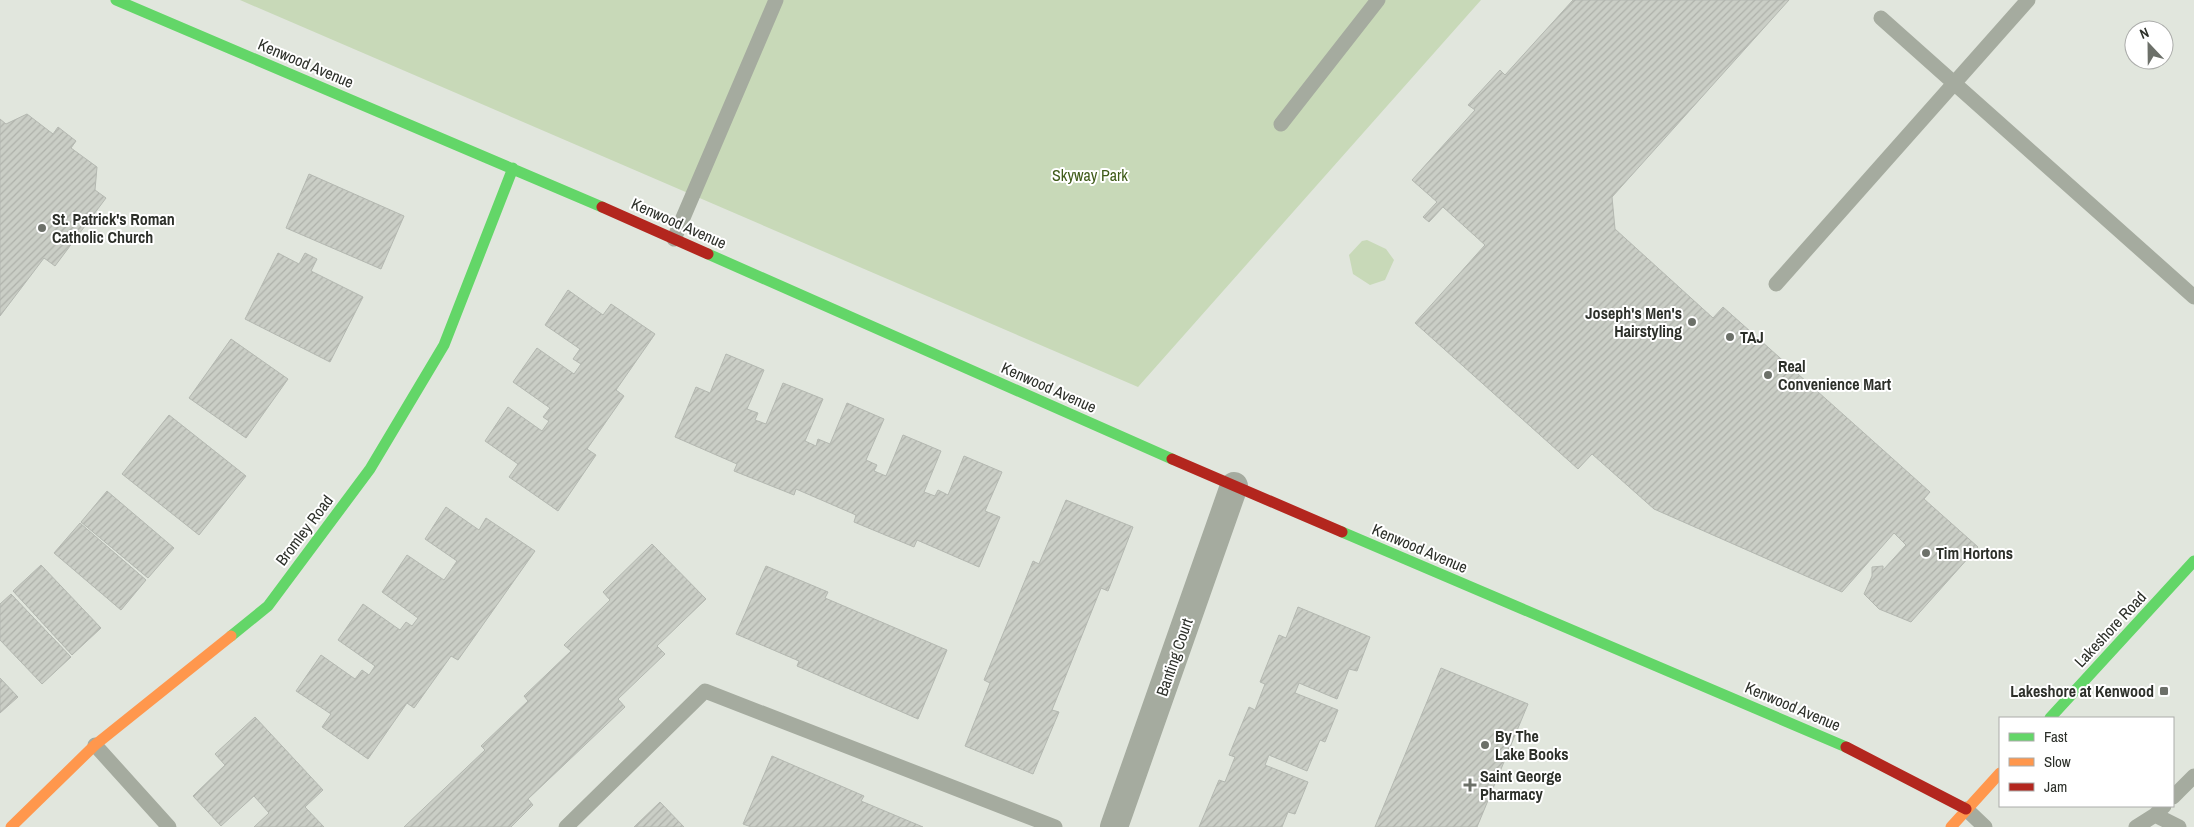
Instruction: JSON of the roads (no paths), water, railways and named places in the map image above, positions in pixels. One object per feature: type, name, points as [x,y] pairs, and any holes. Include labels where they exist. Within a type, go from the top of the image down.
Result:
[{"type":"street","name":"Kenwood Avenue","points":[[116,0],[513,168],[1234,486],[1849,748],[1966,809]]},
{"type":"street","name":"Bromley Road","points":[[11,827],[94,745],[268,606],[370,469],[444,345],[513,168]]},
{"type":"street","name":"Banting Court","points":[[1114,827],[1234,486]]},
{"type":"street","name":"Lakeshore Road","points":[[2051,717],[2194,561]]},
{"type":"street","points":[[1952,827],[1999,774]]},
{"type":"lane","points":[[674,239],[776,0]]},
{"type":"lane","points":[[1281,124],[1378,0]]},
{"type":"lane","points":[[1776,284],[2028,0]]},
{"type":"lane","points":[[1881,18],[2194,297]]},
{"type":"lane","points":[[566,827],[705,692],[1055,827]]},
{"type":"lane","points":[[94,745],[169,827]]},
{"type":"lane","points":[[2174,796],[2194,776]]},
{"type":"lane","points":[[1966,809],[1985,827]]},
{"type":"lane","points":[[2136,827],[2159,810],[2179,827]]},
{"type":"place","name":"St. Patrick's Roman Catholic Church","points":[[42,228]]},
{"type":"place","name":"Joseph's Men's Hairstyling","points":[[1692,322]]},
{"type":"place","name":"TAJ","points":[[1730,337]]},
{"type":"place","name":"Real Convenience Mart","points":[[1768,375]]},
{"type":"place","name":"Tim Hortons","points":[[1926,553]]},
{"type":"place","name":"Lakeshore at Kenwood","points":[[2164,691]]},
{"type":"place","name":"By The Lake Books","points":[[1485,745]]},
{"type":"place","name":"Saint George Pharmacy","points":[[1470,785]]},
{"type":"park label","name":"Skyway Park","points":[[1090,175]]}]
